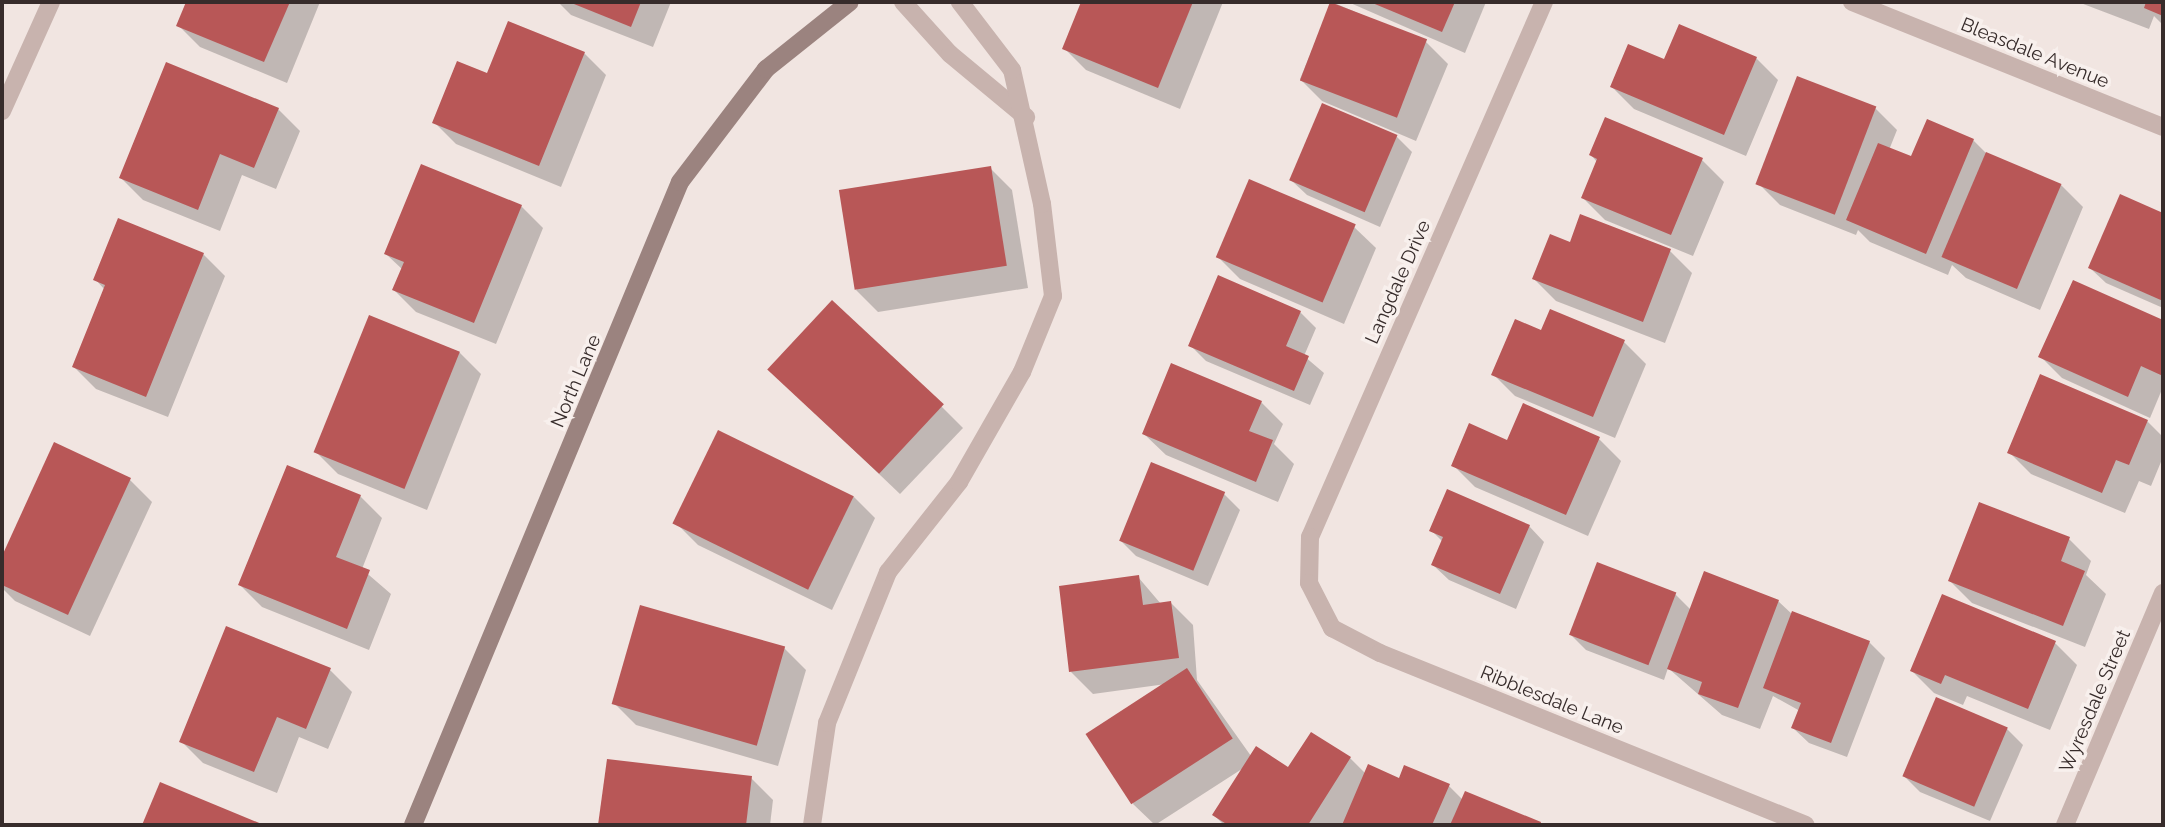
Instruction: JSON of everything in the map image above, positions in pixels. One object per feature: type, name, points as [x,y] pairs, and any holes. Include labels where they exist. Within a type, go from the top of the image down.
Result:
[{"type":"street","points":[[2,111],[51,2]]},
{"type":"street","name":"North Lane","points":[[413,825],[680,182],[766,69],[850,2]]},
{"type":"street","points":[[903,2],[950,54],[1026,117]]},
{"type":"street","points":[[812,825],[827,723],[888,572],[959,482],[1022,372],[1052,296],[1042,204],[1026,117],[1013,70],[960,2]]},
{"type":"street","name":"Langdale Drive","points":[[1309,583],[1310,537],[1544,2]]},
{"type":"street","name":"Bleasdale Avenue","points":[[1852,2],[2163,127]]},
{"type":"street","name":"Ribblesdale Lane","points":[[1309,583],[1332,628],[1380,653],[1806,825]]},
{"type":"street","name":"Wyresdale Street","points":[[2065,825],[2163,593]]},
{"type":"building","points":[[186,2],[290,2],[264,62],[176,26]]},
{"type":"building","points":[[569,2],[641,2],[631,27]]},
{"type":"building","points":[[1081,2],[1193,2],[1158,88],[1062,49]]},
{"type":"building","points":[[1330,2],[1427,39],[1397,118],[1300,80]]},
{"type":"building","points":[[1370,2],[1455,2],[1442,32]]},
{"type":"building","points":[[2146,2],[2163,2],[2163,16],[2144,8]]},
{"type":"building","points":[[508,21],[585,52],[539,166],[432,123],[457,61],[487,73]]},
{"type":"building","points":[[1679,24],[1757,57],[1724,135],[1610,87],[1628,44],[1664,59]]},
{"type":"building","points":[[166,62],[279,108],[254,168],[220,154],[198,210],[119,178]]},
{"type":"building","points":[[1797,76],[1876,106],[1835,215],[1755,184]]},
{"type":"building","points":[[1322,103],[1397,135],[1365,212],[1289,180]]},
{"type":"building","points":[[1605,117],[1703,158],[1671,235],[1581,198],[1597,159],[1589,155]]},
{"type":"building","points":[[1927,119],[1974,139],[1926,254],[1846,220],[1878,143],[1911,156]]},
{"type":"building","points":[[1986,152],[2061,184],[2017,289],[1941,257]]},
{"type":"building","points":[[421,164],[522,205],[474,323],[392,290],[404,262],[384,254]]},
{"type":"building","points":[[991,166],[1007,266],[855,290],[839,190]]},
{"type":"building","points":[[1249,179],[1356,224],[1323,303],[1216,257]]},
{"type":"building","points":[[2120,194],[2163,213],[2163,301],[2088,268]]},
{"type":"building","points":[[1580,214],[1671,249],[1643,322],[1532,279],[1550,234],[1570,242]]},
{"type":"building","points":[[118,218],[204,253],[146,397],[72,367],[105,285],[93,280]]},
{"type":"building","points":[[1218,275],[1301,311],[1286,346],[1309,356],[1294,391],[1188,346]]},
{"type":"building","points":[[2073,280],[2163,320],[2163,376],[2141,366],[2128,397],[2038,357]]},
{"type":"building","points":[[832,300],[944,404],[879,474],[767,369]]},
{"type":"building","points":[[1550,309],[1625,340],[1593,417],[1491,375],[1515,319],[1541,330]]},
{"type":"building","points":[[369,315],[460,352],[404,489],[314,452]]},
{"type":"building","points":[[1171,363],[1262,401],[1249,431],[1273,440],[1256,482],[1142,434]]},
{"type":"building","points":[[2040,374],[2148,420],[2129,465],[2116,460],[2102,493],[2007,453]]},
{"type":"building","points":[[1523,403],[1600,437],[1566,515],[1451,466],[1469,423],[1507,440]]},
{"type":"building","points":[[718,430],[854,496],[808,590],[672,523]]},
{"type":"building","points":[[54,442],[131,478],[68,615],[2,585],[2,556]]},
{"type":"building","points":[[1151,462],[1225,492],[1193,571],[1119,541]]},
{"type":"building","points":[[287,465],[361,495],[336,557],[370,570],[347,629],[238,585]]},
{"type":"building","points":[[1447,489],[1530,525],[1500,594],[1431,565],[1443,537],[1429,531]]},
{"type":"building","points":[[1979,502],[2070,537],[2061,561],[2085,571],[2063,626],[1948,581]]},
{"type":"building","points":[[1597,562],[1676,592],[1648,665],[1569,635]]},
{"type":"building","points":[[1704,571],[1779,600],[1738,708],[1698,694],[1702,682],[1667,669]]},
{"type":"building","points":[[1139,575],[1143,605],[1171,601],[1179,658],[1069,672],[1059,586]]},
{"type":"building","points":[[1942,594],[2056,641],[2028,709],[1945,675],[1941,684],[1910,671]]},
{"type":"building","points":[[640,605],[785,647],[757,746],[612,704]]},
{"type":"building","points":[[1792,611],[1870,641],[1831,743],[1791,728],[1801,703],[1763,688]]},
{"type":"building","points":[[226,626],[331,668],[306,729],[277,717],[254,772],[179,742]]},
{"type":"building","points":[[1187,668],[1233,738],[1131,804],[1086,734]]},
{"type":"building","points":[[1936,697],[2008,727],[1974,807],[1902,776]]},
{"type":"building","points":[[1311,732],[1351,757],[1308,825],[1228,825],[1212,815],[1256,746],[1288,767]]},
{"type":"building","points":[[607,759],[752,776],[746,825],[598,825]]},
{"type":"building","points":[[1368,764],[1399,778],[1404,765],[1450,784],[1432,825],[1342,825]]},
{"type":"building","points":[[160,782],[264,825],[142,825]]},
{"type":"building","points":[[1465,791],[1541,822],[1540,825],[1450,825]]}]
